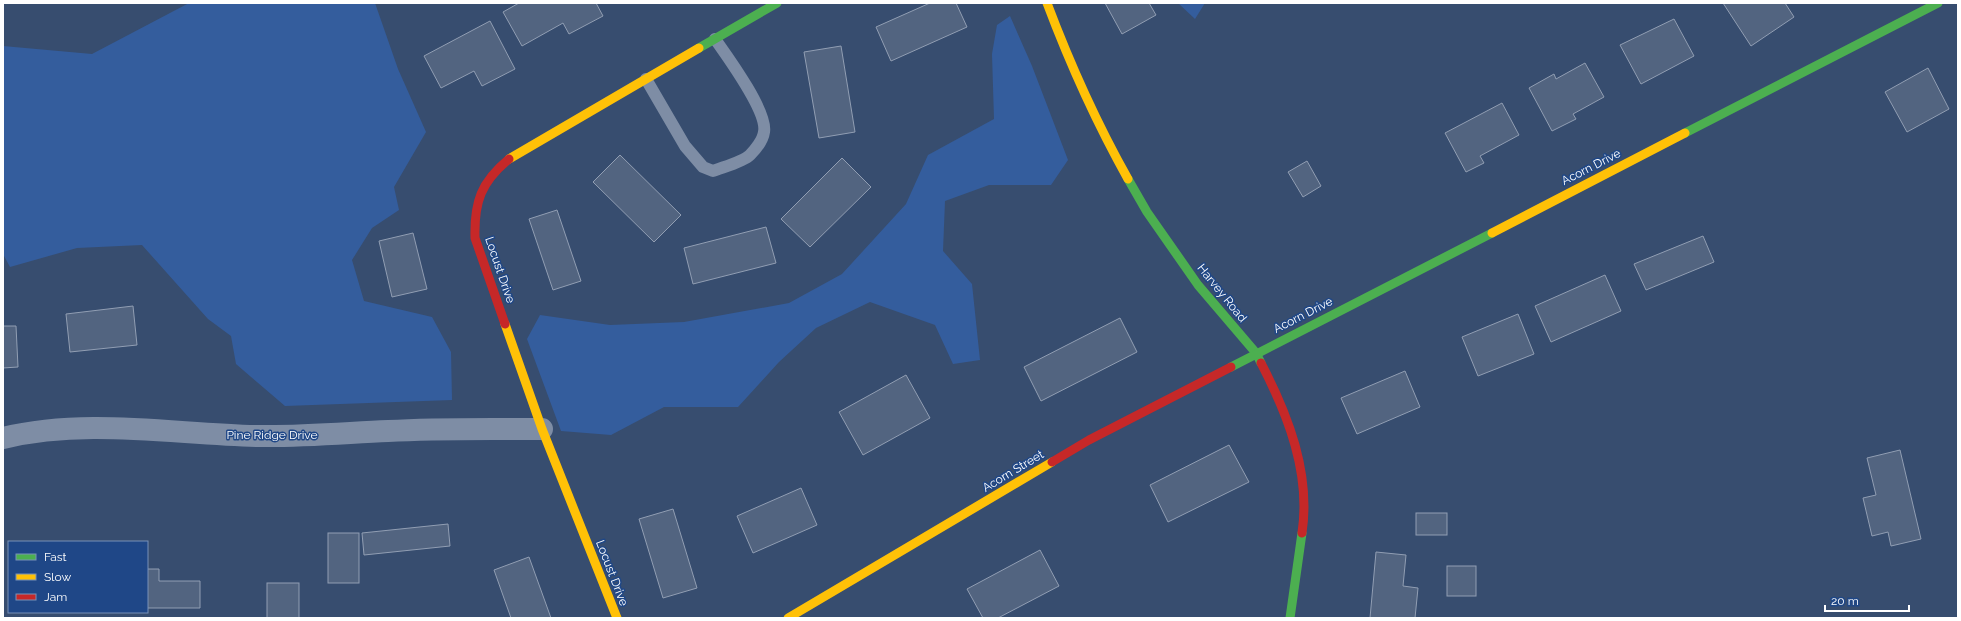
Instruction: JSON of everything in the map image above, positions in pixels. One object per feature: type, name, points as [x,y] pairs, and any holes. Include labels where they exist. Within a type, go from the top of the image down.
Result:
[{"type":"street","name":"Locust Drive","points":[[616,618],[542,429],[475,238],[474,219],[477,200],[485,182],[498,167],[513,156],[777,3]]},
{"type":"street","name":"Harvey Road","points":[[1047,3],[1066,54],[1103,134],[1147,212],[1198,285],[1256,353],[1277,394],[1294,437],[1303,479],[1304,521],[1290,618]]},
{"type":"street","name":"Acorn Drive","points":[[1256,353],[1938,3]]},
{"type":"street","name":"Acorn Street","points":[[788,618],[1089,440],[1256,353]]},
{"type":"street","name":"Pine Ridge Drive","points":[[3,438],[51,429],[88,427],[257,436],[323,435],[389,431],[542,429]]},
{"type":"lane","points":[[646,79],[686,146],[703,167],[714,171],[749,156],[758,145],[764,132],[763,120],[739,72],[715,39]]},
{"type":"shaded area","points":[[189,3],[375,3],[398,69],[426,132],[394,187],[399,210],[372,228],[352,260],[364,301],[432,317],[451,352],[452,400],[285,406],[236,364],[231,336],[208,319],[142,245],[77,248],[10,267],[3,254],[3,46],[92,54]]},
{"type":"shaded area","points":[[1178,3],[1205,3],[1195,19]]},
{"type":"shaded area","points":[[1010,16],[1032,66],[1068,160],[1051,185],[989,185],[945,201],[943,251],[972,284],[980,360],[953,364],[935,325],[870,302],[816,328],[779,362],[738,407],[664,407],[611,435],[561,431],[527,339],[540,315],[610,325],[684,322],[789,303],[842,274],[906,204],[928,155],[994,119],[992,54],[997,25]]},
{"type":"building","points":[[519,3],[596,3],[603,16],[569,34],[563,23],[522,46],[503,12]]},
{"type":"building","points":[[930,3],[956,3],[967,27],[891,61],[876,27]]},
{"type":"building","points":[[1105,3],[1149,3],[1156,15],[1122,34]]},
{"type":"building","points":[[1723,3],[1785,3],[1794,17],[1751,46]]},
{"type":"building","points":[[1674,19],[1694,56],[1641,84],[1620,45]]},
{"type":"building","points":[[490,21],[515,69],[482,86],[474,71],[441,88],[424,56]]},
{"type":"building","points":[[841,46],[855,132],[819,138],[804,52]]},
{"type":"building","points":[[1585,63],[1604,97],[1573,114],[1576,119],[1552,131],[1529,88],[1554,74],[1556,79]]},
{"type":"building","points":[[1928,68],[1949,109],[1907,132],[1885,92]]},
{"type":"building","points":[[1502,103],[1519,135],[1480,156],[1484,163],[1466,172],[1445,133]]},
{"type":"building","points":[[620,155],[681,215],[654,242],[593,182]]},
{"type":"building","points":[[842,158],[871,187],[810,247],[781,219]]},
{"type":"building","points":[[1307,161],[1321,186],[1303,197],[1288,172]]},
{"type":"building","points":[[557,210],[581,281],[553,290],[529,219]]},
{"type":"building","points":[[766,227],[776,263],[693,284],[684,248]]},
{"type":"building","points":[[413,233],[427,289],[392,297],[379,241]]},
{"type":"building","points":[[1703,236],[1714,262],[1646,290],[1634,264]]},
{"type":"building","points":[[1605,275],[1621,311],[1551,342],[1535,306]]},
{"type":"building","points":[[133,306],[137,345],[70,352],[66,314]]},
{"type":"building","points":[[1518,314],[1534,354],[1478,376],[1462,337]]},
{"type":"building","points":[[1120,318],[1137,352],[1041,401],[1024,367]]},
{"type":"building","points":[[3,326],[16,326],[18,367],[3,368]]},
{"type":"building","points":[[1405,371],[1420,407],[1357,434],[1341,398]]},
{"type":"building","points":[[906,375],[930,418],[863,455],[839,412]]},
{"type":"building","points":[[1229,445],[1249,482],[1168,522],[1150,485]]},
{"type":"building","points":[[1900,450],[1921,539],[1891,546],[1888,532],[1872,536],[1863,498],[1876,495],[1867,458]]},
{"type":"building","points":[[801,488],[817,525],[753,553],[737,516]]},
{"type":"building","points":[[673,509],[697,588],[663,598],[639,519]]},
{"type":"building","points":[[1416,513],[1447,513],[1447,535],[1416,535]]},
{"type":"building","points":[[448,524],[450,546],[364,555],[362,533]]},
{"type":"building","points":[[328,533],[359,533],[359,583],[328,583]]},
{"type":"building","points":[[1040,550],[1059,586],[998,618],[983,618],[967,589]]},
{"type":"building","points":[[1376,552],[1406,555],[1403,586],[1418,588],[1415,618],[1370,618]]},
{"type":"building","points":[[529,557],[551,618],[511,618],[494,570]]},
{"type":"building","points":[[1447,566],[1476,566],[1476,596],[1447,596]]},
{"type":"building","points":[[148,569],[159,569],[159,581],[200,581],[200,608],[148,608]]},
{"type":"building","points":[[267,583],[299,583],[299,618],[267,618]]},
{"type":"traffic: fast","points":[[699,48],[777,3]]},
{"type":"traffic: fast","points":[[1685,133],[1938,3]]},
{"type":"traffic: fast","points":[[1128,179],[1147,212],[1198,285],[1256,353],[1261,363]]},
{"type":"traffic: fast","points":[[1231,367],[1492,233]]},
{"type":"traffic: fast","points":[[1290,618],[1302,533]]},
{"type":"traffic: slow","points":[[1047,3],[1084,92],[1128,179]]},
{"type":"traffic: slow","points":[[509,159],[699,48]]},
{"type":"traffic: slow","points":[[1492,233],[1685,133]]},
{"type":"traffic: slow","points":[[505,324],[542,429],[617,618]]},
{"type":"traffic: slow","points":[[788,618],[1052,462]]},
{"type":"traffic: jam","points":[[505,324],[475,238],[475,225],[478,203],[481,194],[492,176],[509,159]]},
{"type":"traffic: jam","points":[[1261,363],[1280,403],[1295,445],[1303,488],[1304,511],[1302,533]]},
{"type":"traffic: jam","points":[[1052,462],[1089,440],[1231,367]]}]
